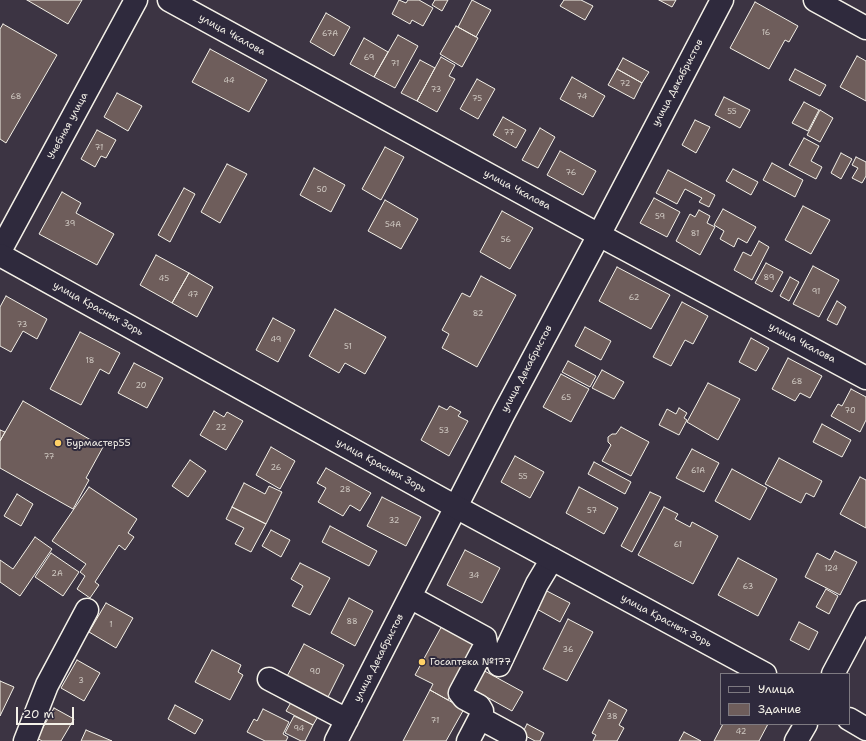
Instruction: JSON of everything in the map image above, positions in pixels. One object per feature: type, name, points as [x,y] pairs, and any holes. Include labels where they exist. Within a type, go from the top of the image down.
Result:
[{"type":"street","name":"Учебная улица","points":[[0,251],[136,0]]},
{"type":"street","name":"улица Чкалова","points":[[169,0],[599,235],[866,378]]},
{"type":"street","name":"улица Декабристов","points":[[336,741],[504,413],[722,0]]},
{"type":"street","points":[[815,0],[866,28]]},
{"type":"street","name":"улица Красных Зорь","points":[[0,255],[456,507],[763,673]]},
{"type":"street","points":[[499,666],[537,584],[552,559]]},
{"type":"street","points":[[410,597],[485,638],[486,644],[460,693],[464,698],[481,708],[482,711],[468,741]]},
{"type":"street","points":[[25,741],[47,685],[87,610]]},
{"type":"street","points":[[834,673],[866,612]]},
{"type":"street","points":[[849,673],[866,642]]},
{"type":"street","points":[[269,679],[348,720]]},
{"type":"street","points":[[480,718],[515,737]]},
{"type":"street","points":[[850,721],[866,729]]},
{"type":"street","points":[[796,741],[805,725]]},
{"type":"building","points":[[27,0],[82,0],[68,24]]},
{"type":"building","points":[[399,0],[406,3],[408,0],[419,0],[433,8],[423,26],[412,20],[410,24],[392,14]]},
{"type":"building","points":[[435,0],[448,0],[442,11],[432,5]]},
{"type":"building","points":[[472,0],[491,10],[476,37],[458,27]]},
{"type":"building","points":[[564,0],[581,0],[593,6],[585,20],[560,6]]},
{"type":"building","points":[[659,0],[676,0],[672,7]]},
{"type":"building","points":[[755,2],[798,26],[789,42],[785,40],[769,69],[730,48]]},
{"type":"building","points":[[326,13],[350,27],[334,56],[310,42]]},
{"type":"building","points":[[3,24],[57,55],[6,143],[0,139],[0,29]]},
{"type":"building","points":[[456,26],[478,38],[462,67],[440,54]]},
{"type":"building","points":[[398,35],[418,46],[395,88],[374,77]]},
{"type":"building","points":[[364,38],[388,52],[374,77],[350,64]]},
{"type":"building","points":[[210,49],[267,80],[249,112],[192,82]]},
{"type":"building","points":[[857,56],[866,61],[866,101],[840,87]]},
{"type":"building","points":[[441,57],[455,65],[449,76],[455,79],[437,112],[417,101]]},
{"type":"building","points":[[623,58],[649,72],[642,83],[617,69]]},
{"type":"building","points":[[420,60],[435,68],[417,101],[401,93]]},
{"type":"building","points":[[617,69],[642,83],[634,99],[608,85]]},
{"type":"building","points":[[795,69],[826,85],[820,96],[789,80]]},
{"type":"building","points":[[572,77],[605,96],[593,117],[560,99]]},
{"type":"building","points":[[477,79],[495,89],[478,119],[460,109]]},
{"type":"building","points":[[117,93],[142,106],[128,131],[104,117]]},
{"type":"building","points":[[724,97],[750,110],[740,128],[715,115]]},
{"type":"building","points":[[804,102],[819,110],[808,131],[792,123]]},
{"type":"building","points":[[820,110],[833,118],[820,142],[807,135]]},
{"type":"building","points":[[503,117],[526,130],[516,148],[493,135]]},
{"type":"building","points":[[695,120],[710,127],[696,153],[682,145]]},
{"type":"building","points":[[540,128],[555,137],[538,168],[522,160]]},
{"type":"building","points":[[97,130],[116,140],[106,158],[101,156],[95,167],[81,159]]},
{"type":"building","points":[[804,138],[819,146],[811,161],[822,167],[816,179],[789,165]]},
{"type":"building","points":[[385,147],[404,157],[381,200],[362,189]]},
{"type":"building","points":[[560,151],[596,171],[583,195],[547,175]]},
{"type":"building","points":[[841,153],[852,159],[841,179],[831,173]]},
{"type":"building","points":[[856,157],[866,162],[866,176],[862,183],[852,178],[858,168],[852,165]]},
{"type":"building","points":[[772,163],[803,180],[795,197],[763,180]]},
{"type":"building","points":[[227,164],[247,174],[220,223],[201,212]]},
{"type":"building","points":[[314,168],[345,185],[331,212],[300,195]]},
{"type":"building","points":[[733,169],[758,182],[751,195],[726,181]]},
{"type":"building","points":[[668,170],[715,195],[709,207],[699,202],[702,198],[685,189],[677,204],[656,193]]},
{"type":"building","points":[[184,188],[195,194],[170,242],[158,235]]},
{"type":"building","points":[[62,192],[81,203],[76,213],[114,234],[97,265],[39,234]]},
{"type":"building","points":[[654,198],[680,212],[667,237],[640,223]]},
{"type":"building","points":[[385,200],[418,219],[401,249],[368,231]]},
{"type":"building","points":[[803,206],[830,220],[811,254],[785,240]]},
{"type":"building","points":[[723,209],[756,227],[747,243],[738,238],[734,247],[720,239],[724,231],[714,225]]},
{"type":"building","points":[[699,210],[710,216],[707,223],[715,227],[700,255],[676,241],[690,214],[695,217]]},
{"type":"building","points":[[502,211],[533,228],[510,269],[480,252]]},
{"type":"building","points":[[759,241],[769,247],[752,280],[734,270],[743,252],[751,256]]},
{"type":"building","points":[[156,255],[189,273],[172,303],[140,285]]},
{"type":"building","points":[[766,263],[783,272],[772,292],[755,283]]},
{"type":"building","points":[[813,266],[839,280],[819,317],[793,304]]},
{"type":"building","points":[[617,267],[670,295],[651,329],[599,301]]},
{"type":"building","points":[[189,273],[213,287],[197,317],[172,303]]},
{"type":"building","points":[[481,276],[516,295],[477,367],[442,348],[449,334],[442,330],[462,293],[470,297]]},
{"type":"building","points":[[790,277],[799,282],[789,301],[780,296]]},
{"type":"building","points":[[6,296],[47,319],[37,339],[23,331],[11,352],[0,346],[0,307]]},
{"type":"building","points":[[837,301],[846,307],[837,325],[827,320]]},
{"type":"building","points":[[682,302],[708,316],[693,344],[685,340],[671,366],[653,357]]},
{"type":"building","points":[[335,309],[386,337],[365,374],[345,363],[339,373],[309,356]]},
{"type":"building","points":[[273,318],[295,330],[278,362],[256,350]]},
{"type":"building","points":[[585,327],[611,341],[601,360],[575,346]]},
{"type":"building","points":[[80,332],[120,353],[109,374],[100,369],[81,405],[50,389]]},
{"type":"building","points":[[751,338],[769,348],[756,371],[739,362]]},
{"type":"building","points":[[788,358],[822,376],[810,398],[800,393],[795,401],[772,389]]},
{"type":"building","points":[[568,361],[596,376],[590,387],[562,372]]},
{"type":"building","points":[[134,363],[163,378],[147,408],[118,393]]},
{"type":"building","points":[[602,370],[624,382],[614,399],[592,388]]},
{"type":"building","points":[[561,374],[589,389],[571,422],[543,407]]},
{"type":"building","points":[[708,383],[740,399],[718,440],[687,422]]},
{"type":"building","points":[[851,389],[866,397],[866,420],[860,432],[831,416],[838,404],[842,406]]},
{"type":"building","points":[[23,401],[103,447],[86,478],[89,480],[73,509],[0,468],[0,441]]},
{"type":"building","points":[[439,406],[447,410],[450,406],[461,412],[458,416],[468,421],[449,456],[421,440]]},
{"type":"building","points":[[679,408],[687,413],[684,418],[687,420],[679,435],[659,425],[667,409],[676,414]]},
{"type":"building","points":[[214,411],[224,417],[227,412],[243,421],[226,450],[200,435]]},
{"type":"building","points":[[822,424],[851,440],[842,457],[813,442]]},
{"type":"building","points":[[621,427],[649,442],[631,476],[602,461],[611,445],[608,442],[608,437],[612,434],[616,434]]},
{"type":"building","points":[[0,430],[5,432],[0,441]]},
{"type":"building","points":[[271,447],[295,461],[280,489],[256,475]]},
{"type":"building","points":[[692,449],[719,463],[704,492],[676,478]]},
{"type":"building","points":[[515,456],[544,472],[530,498],[501,482]]},
{"type":"building","points":[[779,458],[822,481],[814,497],[806,493],[801,503],[765,484]]},
{"type":"building","points":[[190,460],[206,471],[188,497],[172,486]]},
{"type":"building","points":[[594,462],[631,482],[625,494],[588,474]]},
{"type":"building","points":[[326,468],[371,493],[360,511],[350,505],[343,516],[318,502],[326,488],[317,483]]},
{"type":"building","points":[[732,469],[767,488],[750,520],[715,501]]},
{"type":"building","points":[[860,477],[866,480],[866,528],[840,514]]},
{"type":"building","points":[[244,483],[265,494],[269,486],[282,492],[266,524],[232,507]]},
{"type":"building","points":[[89,487],[137,519],[128,533],[134,537],[125,550],[119,545],[95,582],[99,585],[90,598],[77,589],[85,576],[80,572],[86,564],[52,541]]},
{"type":"building","points":[[579,487],[618,508],[604,534],[566,513]]},
{"type":"building","points":[[650,492],[661,497],[632,552],[621,546]]},
{"type":"building","points":[[17,494],[33,504],[21,526],[4,516]]},
{"type":"building","points":[[382,497],[421,517],[406,546],[367,526]]},
{"type":"building","points":[[232,507],[266,524],[251,552],[235,544],[244,528],[226,519]]},
{"type":"building","points":[[664,507],[678,514],[675,519],[690,527],[692,522],[718,536],[693,584],[638,555]]},
{"type":"building","points":[[330,526],[377,551],[369,566],[322,542]]},
{"type":"building","points":[[271,530],[290,540],[281,557],[262,546]]},
{"type":"building","points":[[35,537],[52,549],[20,596],[0,582],[0,560],[13,569]]},
{"type":"building","points":[[465,550],[500,568],[482,603],[447,585]]},
{"type":"building","points":[[835,551],[857,562],[840,595],[805,577],[817,553],[830,560]]},
{"type":"building","points":[[51,553],[79,572],[63,596],[35,577]]},
{"type":"building","points":[[738,558],[777,579],[758,616],[718,595]]},
{"type":"building","points":[[300,563],[330,578],[310,615],[292,606],[303,586],[291,579]]},
{"type":"building","points":[[826,589],[838,596],[829,614],[816,607]]},
{"type":"building","points":[[545,590],[570,603],[560,622],[535,608]]},
{"type":"building","points":[[349,598],[373,611],[355,646],[331,633]]},
{"type":"building","points":[[106,603],[133,618],[116,648],[89,632]]},
{"type":"building","points":[[568,619],[593,632],[567,681],[543,669]]},
{"type":"building","points":[[444,622],[480,640],[448,700],[430,690],[433,684],[415,675]]},
{"type":"building","points":[[799,622],[818,632],[809,650],[790,640]]},
{"type":"building","points":[[304,644],[344,665],[326,701],[285,680]]},
{"type":"building","points":[[212,650],[241,665],[238,672],[243,675],[230,700],[195,682]]},
{"type":"building","points":[[77,660],[100,673],[84,701],[61,688]]},
{"type":"building","points":[[481,669],[523,692],[512,711],[474,690]]},
{"type":"building","points":[[0,681],[14,687],[0,716]]},
{"type":"building","points":[[430,690],[464,709],[446,741],[403,741]]},
{"type":"building","points":[[293,699],[320,713],[313,725],[286,711]]},
{"type":"building","points":[[609,700],[627,710],[619,725],[624,728],[617,741],[593,741],[596,735],[592,733]]},
{"type":"building","points":[[175,705],[203,720],[195,734],[168,719]]},
{"type":"building","points":[[54,708],[74,719],[61,741],[42,741],[37,738]]},
{"type":"building","points":[[263,709],[289,722],[283,734],[288,737],[286,741],[265,741],[247,732],[254,719],[257,721]]},
{"type":"building","points":[[294,716],[313,725],[305,741],[301,741],[285,733]]},
{"type":"building","points":[[527,724],[544,733],[540,741],[535,741],[522,734]]},
{"type":"building","points":[[722,725],[767,725],[759,741],[714,741]]},
{"type":"building","points":[[86,730],[112,741],[81,741]]},
{"type":"building","points":[[684,732],[701,741],[679,741]]},
{"type":"place","name":"Бурмастер55","points":[[58,443]]},
{"type":"place","name":"Госаптека №177","points":[[422,662]]}]
